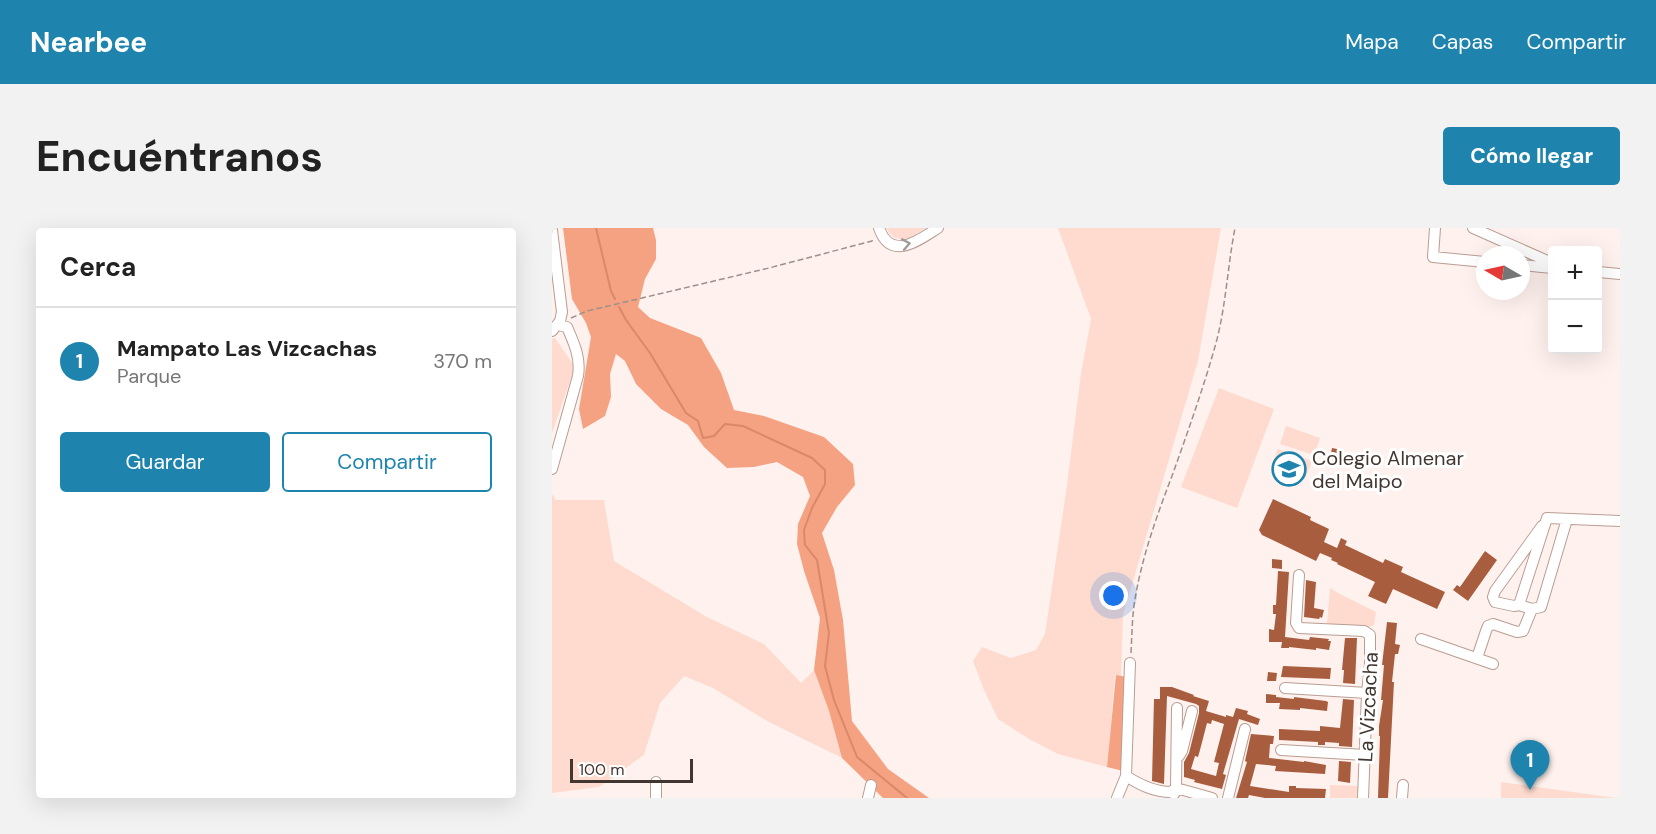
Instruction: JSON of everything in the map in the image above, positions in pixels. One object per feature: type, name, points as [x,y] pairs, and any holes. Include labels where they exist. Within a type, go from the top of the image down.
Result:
[{"type":"street","points":[[879,230],[890,243],[906,246],[938,228]]},
{"type":"street","points":[[1436,228],[1433,257],[1476,261]]},
{"type":"street","points":[[1473,228],[1548,261]]},
{"type":"street","points":[[552,230],[562,312],[555,328],[567,327],[579,365],[552,469]]},
{"type":"street","points":[[1530,266],[1548,268]]},
{"type":"street","points":[[1602,272],[1620,274]]},
{"type":"street","points":[[1547,518],[1495,591],[1493,597],[1495,602],[1532,609],[1541,607],[1567,519]]},
{"type":"street","points":[[1547,518],[1620,521]]},
{"type":"street","points":[[1519,605],[1547,518]]},
{"type":"street","name":"La Vizcacha","points":[[1299,575],[1296,623],[1299,628],[1364,631],[1370,635],[1371,664],[1367,693],[1363,798]]},
{"type":"street","points":[[1477,658],[1488,626],[1493,624],[1517,632],[1523,631],[1532,609]]},
{"type":"street","points":[[1421,639],[1493,664]]},
{"type":"street","points":[[1117,798],[1126,776],[1130,663]]},
{"type":"street","points":[[1285,688],[1367,693]]},
{"type":"street","points":[[1174,793],[1177,708]]},
{"type":"street","points":[[1176,762],[1182,752],[1192,711]]},
{"type":"street","points":[[1228,798],[1245,729]]},
{"type":"street","points":[[1281,750],[1365,755]]},
{"type":"street","points":[[1126,776],[1140,785],[1159,791],[1212,798]]},
{"type":"street","points":[[656,782],[656,798]]},
{"type":"street","points":[[868,798],[871,785]]},
{"type":"street","points":[[1402,798],[1403,785]]},
{"type":"path","points":[[1130,663],[1135,596],[1157,514],[1215,349],[1223,316],[1235,228]]},
{"type":"path","points":[[555,328],[587,310],[769,268],[872,240],[879,230]]},
{"type":"shaded area","points":[[563,228],[653,228],[656,240],[656,259],[645,279],[638,307],[650,318],[701,338],[721,373],[734,410],[764,416],[824,437],[853,464],[855,485],[837,507],[822,533],[834,570],[843,620],[852,721],[888,769],[929,798],[883,798],[842,758],[829,711],[814,670],[820,618],[797,544],[798,524],[810,496],[803,477],[777,462],[754,467],[727,468],[704,447],[688,425],[661,409],[636,384],[625,361],[616,354],[610,374],[611,397],[605,416],[583,429],[579,409],[591,337],[572,299]]},
{"type":"shaded area","points":[[886,228],[926,228],[905,240],[893,237]]},
{"type":"shaded area","points":[[1058,228],[1221,228],[1198,361],[1123,615],[1121,676],[1115,675],[1107,767],[1058,754],[998,719],[973,661],[982,647],[1011,658],[1036,650],[1045,634],[1081,373],[1091,319]]},
{"type":"shaded area","points":[[555,338],[575,367],[552,433],[552,339]]},
{"type":"shaded area","points":[[1219,388],[1274,409],[1237,508],[1181,487]]},
{"type":"shaded area","points":[[1286,426],[1320,438],[1314,455],[1280,444]]},
{"type":"shaded area","points":[[1278,449],[1312,461],[1305,479],[1271,468]]},
{"type":"shaded area","points":[[552,494],[556,500],[604,500],[614,561],[707,617],[764,644],[801,683],[814,670],[829,711],[842,758],[767,721],[713,688],[684,676],[660,703],[644,755],[599,787],[552,793]]},
{"type":"shaded area","points":[[1330,588],[1376,612],[1374,625],[1369,627],[1327,624]]},
{"type":"shaded area","points":[[1116,675],[1127,677],[1123,771],[1107,767]]},
{"type":"shaded area","points":[[1501,782],[1616,798],[1501,798]]},
{"type":"shaded area","points":[[1330,785],[1358,786],[1357,798],[1330,798]]},
{"type":"building","points":[[1332,448],[1342,450],[1339,466],[1329,464]]},
{"type":"building","points":[[1273,499],[1311,517],[1310,520],[1329,529],[1324,542],[1337,548],[1341,538],[1347,541],[1345,545],[1383,563],[1385,559],[1403,567],[1401,572],[1445,592],[1437,609],[1393,589],[1386,604],[1368,596],[1375,582],[1337,564],[1331,560],[1332,558],[1320,553],[1316,561],[1262,535],[1259,530]]},
{"type":"building","points":[[1485,551],[1497,560],[1468,601],[1453,590],[1457,585],[1460,587]]},
{"type":"building","points":[[1272,559],[1282,560],[1282,569],[1272,568]]},
{"type":"building","points":[[1278,571],[1289,572],[1285,637],[1309,640],[1310,637],[1329,639],[1328,641],[1331,641],[1329,650],[1281,648],[1282,642],[1269,642],[1269,629],[1274,630],[1276,614],[1273,614],[1273,605],[1276,605]]},
{"type":"building","points":[[1306,580],[1316,582],[1314,608],[1324,610],[1322,618],[1304,617]]},
{"type":"building","points":[[1387,622],[1397,623],[1395,644],[1400,645],[1398,654],[1395,654],[1392,682],[1394,682],[1388,798],[1378,798],[1379,726],[1383,700],[1381,700],[1384,665],[1382,665]]},
{"type":"building","points":[[1345,638],[1357,638],[1355,684],[1343,683]]},
{"type":"building","points":[[1283,666],[1331,668],[1330,679],[1281,677]]},
{"type":"building","points":[[1268,672],[1277,673],[1276,681],[1267,681]]},
{"type":"building","points":[[1160,687],[1172,687],[1209,701],[1206,711],[1233,717],[1236,708],[1248,711],[1247,714],[1260,719],[1258,725],[1239,719],[1223,774],[1226,775],[1222,789],[1184,777],[1184,762],[1189,753],[1199,706],[1167,696],[1164,784],[1152,781],[1154,699],[1160,699]],"holes":[[[1212,720],[1224,724],[1214,762],[1219,763],[1216,776],[1191,769],[1195,756],[1198,757],[1207,723],[1211,724]]]},
{"type":"building","points":[[1266,694],[1276,695],[1276,697],[1326,701],[1328,702],[1327,711],[1300,708],[1300,710],[1279,709],[1280,703],[1266,703]]},
{"type":"building","points":[[1343,699],[1354,700],[1352,747],[1339,746],[1339,743],[1325,742],[1325,745],[1318,745],[1318,742],[1279,740],[1279,729],[1320,731],[1320,726],[1340,728]]},
{"type":"building","points":[[1251,734],[1274,736],[1273,744],[1270,744],[1269,758],[1326,765],[1325,774],[1275,771],[1276,766],[1256,764],[1250,786],[1289,792],[1289,786],[1326,789],[1325,798],[1265,798],[1249,795],[1248,798],[1236,798],[1247,762],[1245,761]]},
{"type":"building","points":[[1339,761],[1351,762],[1350,783],[1338,781]]},
{"type":"waterway","points":[[596,228],[615,299]]},
{"type":"waterway","points":[[619,307],[686,413],[698,421],[703,438],[714,436],[725,424],[743,426],[812,458],[825,470],[825,484],[812,508],[804,530],[805,545],[817,560],[829,633],[825,666],[834,700],[857,757],[907,798]]},
{"type":"place","name":"Colegio Almenar del Maipo","points":[[1289,469]]},
{"type":"place","name":"Mampato Las Vizcachas","points":[[1530,790]]}]
